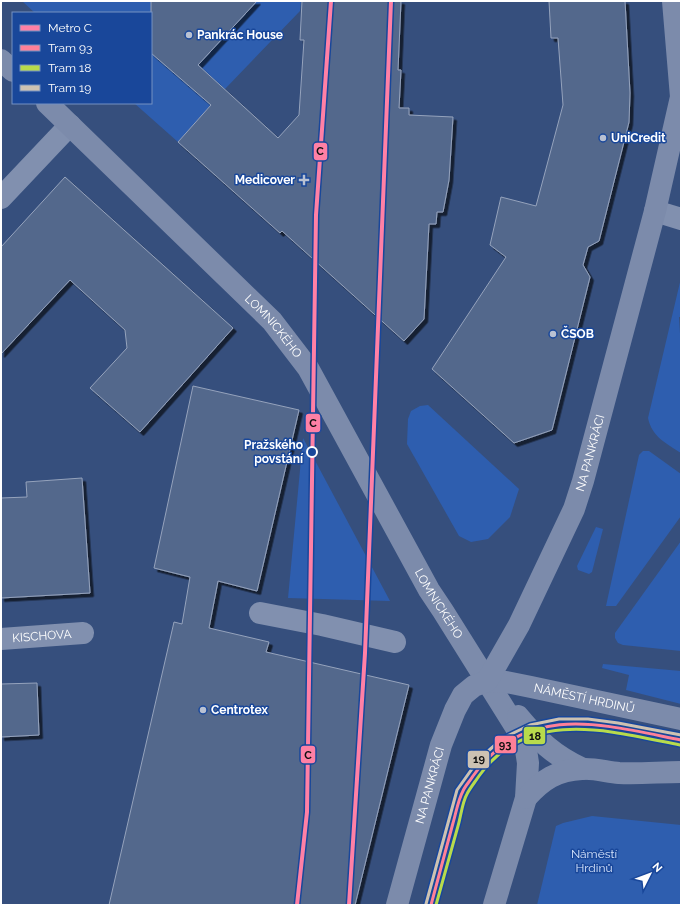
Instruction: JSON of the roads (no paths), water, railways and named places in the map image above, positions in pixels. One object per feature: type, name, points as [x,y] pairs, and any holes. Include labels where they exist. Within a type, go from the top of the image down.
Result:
[{"type":"street","name":"NA PANKRÁCI","points":[[397,905],[441,745],[455,710],[463,695],[474,686],[487,681],[519,625],[574,509],[583,481],[655,211],[681,97],[673,1]]},
{"type":"street","points":[[1,60],[12,70]]},
{"type":"street","name":"LOMNICKÉHO","points":[[48,104],[272,321],[308,368],[429,590],[444,611],[487,681]]},
{"type":"street","points":[[1,198],[70,125]]},
{"type":"street","points":[[655,211],[681,219]]},
{"type":"street","points":[[260,613],[396,642]]},
{"type":"street","name":"KISCHOVA","points":[[1,639],[83,633]]},
{"type":"street","points":[[487,681],[542,743],[565,761],[583,769]]},
{"type":"street","points":[[487,681],[520,734],[526,750],[528,763],[526,798],[494,905]]},
{"type":"street","name":"NÁMĚSTÍ HRDINŮ","points":[[487,681],[506,682],[681,719]]},
{"type":"street","points":[[526,798],[544,780],[565,771],[583,769],[619,773],[681,772]]},
{"type":"metro line","name":"C","points":[[297,905],[307,812],[316,215],[331,1]]},
{"type":"metro line","name":"C","points":[[349,905],[365,653],[391,1]]},
{"type":"tram line","name":"19","points":[[426,904],[457,790],[479,759],[503,738],[530,725],[559,719],[588,719],[681,735]]},
{"type":"tram line","name":"93","points":[[431,905],[458,802],[464,789],[473,776],[494,752],[517,737],[542,728],[568,724],[596,725],[681,740]]},
{"type":"tram line","name":"18","points":[[436,905],[465,798],[479,776],[499,754],[521,740],[546,732],[572,729],[599,730],[680,745]]},
{"type":"place","name":"Pankrác House","points":[[189,35]]},
{"type":"place","name":"UniCredit","points":[[603,138]]},
{"type":"place","name":"Medicover","points":[[304,180]]},
{"type":"place","name":"ČSOB","points":[[553,334]]},
{"type":"place","name":"Pražského povstání","points":[[312,452]]},
{"type":"place","name":"Centrotex","points":[[203,710]]},
{"type":"park label","name":"Náměstí Hrdinů","points":[[594,861]]}]
